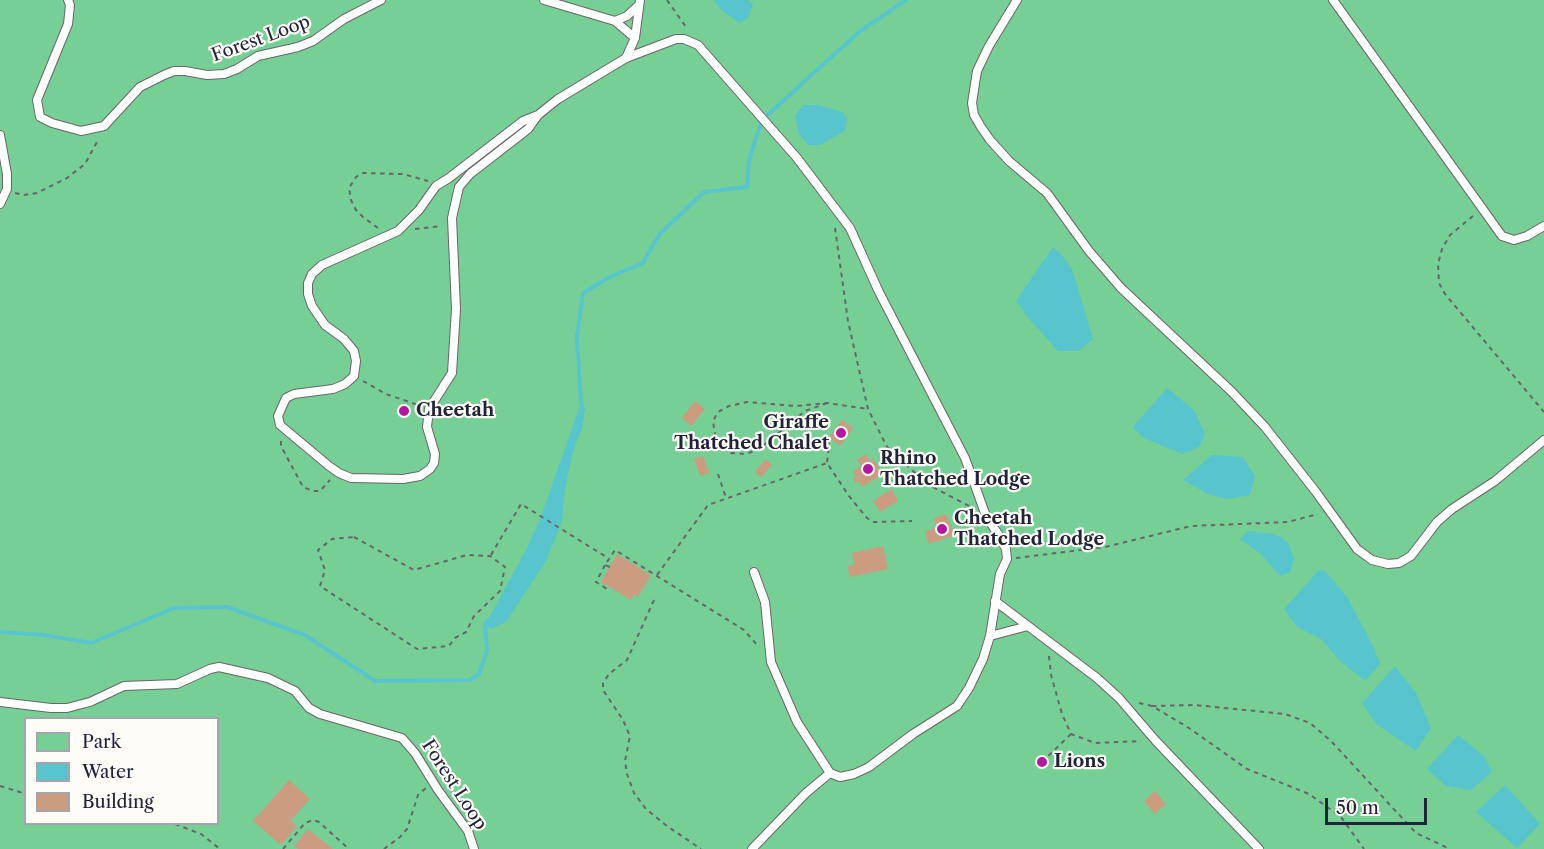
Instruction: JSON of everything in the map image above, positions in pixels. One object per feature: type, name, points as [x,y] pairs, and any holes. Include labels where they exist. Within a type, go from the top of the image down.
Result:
[{"type":"lane","points":[[68,0],[70,5],[68,24],[37,100],[38,111],[40,117],[52,123],[81,131],[104,126]]},
{"type":"lane","name":"Forest Loop","points":[[104,126],[140,87],[164,75],[174,71],[207,75],[224,74],[258,56],[298,47],[313,41],[344,19],[381,0]]},
{"type":"lane","points":[[544,0],[615,21],[635,38]]},
{"type":"lane","points":[[1017,0],[989,46],[977,71],[972,103],[974,115],[981,127],[1009,160],[1047,193],[1089,251],[1121,288],[1232,392],[1264,427],[1309,483],[1357,549],[1372,560],[1388,564],[1411,556],[1437,522],[1452,509],[1495,481],[1544,440]]},
{"type":"lane","points":[[1333,0],[1502,236],[1514,240],[1527,237],[1544,226]]},
{"type":"lane","points":[[615,21],[627,16],[640,2]]},
{"type":"lane","points":[[626,58],[635,38],[640,2]]},
{"type":"lane","points":[[538,115],[523,121],[436,186],[413,217],[398,231],[322,265],[312,274],[308,283],[308,294],[312,306],[325,325],[344,339],[354,351],[356,362],[354,376],[345,384],[333,389],[294,394],[286,398],[278,416],[280,424],[339,473],[351,478],[403,479],[420,476],[430,469],[434,463],[435,454],[427,427],[429,409],[452,373],[456,309],[452,226],[453,205],[459,187],[470,174],[528,129],[538,115],[558,99],[626,58],[676,39],[684,39],[698,45],[797,158],[850,228],[879,292],[965,458],[986,516],[998,534],[1007,559],[1000,574],[990,636],[983,659],[957,706],[913,734],[869,767],[840,777],[830,772],[797,722],[771,662],[765,602],[754,572]]},
{"type":"lane","points":[[0,135],[7,174],[7,189],[0,204]]},
{"type":"lane","points":[[449,178],[459,187]]},
{"type":"lane","points":[[995,601],[1097,678],[1119,698],[1155,740],[1258,849]]},
{"type":"lane","points":[[990,636],[1028,626]]},
{"type":"lane","name":"Forest Loop","points":[[0,702],[67,708],[90,702],[124,686],[177,684],[219,667],[283,683],[295,690],[309,708],[320,714],[402,738],[415,753],[433,783],[468,831],[474,849]]},
{"type":"lane","points":[[752,849],[830,772]]},
{"type":"path","points":[[668,0],[686,27]]},
{"type":"path","points":[[7,189],[24,195],[37,193],[67,178],[85,164],[104,126]]},
{"type":"path","points":[[385,237],[375,225],[356,210],[351,200],[349,188],[356,177],[363,173],[403,174],[421,178],[436,186]]},
{"type":"path","points":[[1482,208],[1450,235],[1437,264],[1439,283],[1445,294],[1544,412]]},
{"type":"path","points":[[834,223],[848,321],[868,409],[887,447],[927,484],[986,516]]},
{"type":"path","points":[[398,231],[452,226]]},
{"type":"path","points":[[354,376],[386,394],[429,409]]},
{"type":"path","points":[[827,403],[805,411],[759,449],[746,454],[730,453],[720,445],[715,434],[713,421],[718,412],[729,406],[747,402],[796,406],[827,403],[868,409]]},
{"type":"path","points":[[280,424],[281,446],[303,487],[320,491],[339,473]]},
{"type":"path","points":[[775,436],[792,449],[805,450],[826,437],[829,451],[827,463],[867,518],[873,522],[912,521]]},
{"type":"path","points":[[658,574],[704,508],[726,498],[827,463]]},
{"type":"path","points":[[718,474],[726,498]]},
{"type":"path","points":[[849,496],[853,493]]},
{"type":"path","points":[[490,556],[521,504],[608,558]]},
{"type":"path","points":[[1007,559],[1124,544],[1191,526],[1288,522],[1329,511]]},
{"type":"path","points":[[354,537],[414,570],[467,555],[490,556],[505,567],[500,591],[474,616],[466,632],[454,638],[449,646],[417,649],[320,586],[325,570],[318,550],[332,539],[354,537]]},
{"type":"path","points":[[607,589],[596,582],[608,558],[615,550],[642,568],[658,574],[744,630],[758,646]]},
{"type":"path","points":[[605,565],[610,567]]},
{"type":"path","points":[[654,600],[627,660],[609,674],[603,683],[603,690],[623,720],[630,736],[625,761],[634,793],[646,809],[701,849]]},
{"type":"path","points":[[1047,641],[1051,675],[1062,714],[1071,734],[1095,743],[1155,740]]},
{"type":"path","points":[[1119,698],[1152,706],[1194,705],[1285,714],[1310,723],[1331,741],[1416,833],[1450,849]]},
{"type":"path","points":[[1152,706],[1189,728],[1247,769],[1309,794],[1341,817],[1364,849]]},
{"type":"path","points":[[1042,762],[1071,734]]},
{"type":"path","points":[[384,849],[407,829],[418,795],[433,783]]},
{"type":"path","points":[[0,786],[24,793]]},
{"type":"path","points":[[282,849],[305,824],[313,820],[319,822],[349,849]]},
{"type":"path","points":[[178,825],[201,834],[220,849]]},
{"type":"green space","points":[[0,0],[1544,0],[1544,849],[0,849]]},
{"type":"water","points":[[714,0],[748,0],[753,4],[749,17],[739,23],[720,9]]},
{"type":"water","points":[[803,105],[818,105],[843,112],[847,120],[845,131],[820,145],[808,145],[799,134],[795,116]]},
{"type":"water","points":[[1053,247],[1063,256],[1073,271],[1093,339],[1079,351],[1058,351],[1016,301]]},
{"type":"water","points":[[1167,388],[1194,410],[1205,434],[1199,447],[1182,454],[1144,438],[1133,427]]},
{"type":"water","points":[[582,400],[585,409],[582,428],[573,451],[565,488],[562,521],[546,561],[506,622],[491,629],[485,625],[539,522]]},
{"type":"water","points":[[1212,455],[1243,457],[1255,476],[1250,495],[1227,499],[1208,494],[1183,480]]},
{"type":"water","points":[[1248,531],[1275,534],[1288,542],[1294,559],[1290,572],[1280,576],[1261,554],[1240,539]]},
{"type":"water","points":[[1319,570],[1325,571],[1348,598],[1373,646],[1380,664],[1365,681],[1341,662],[1321,639],[1297,627],[1284,609]]},
{"type":"water","points":[[1395,666],[1416,693],[1431,728],[1416,751],[1376,724],[1362,703]]},
{"type":"water","points":[[1458,735],[1484,756],[1492,772],[1471,790],[1446,786],[1427,769]]},
{"type":"water","points":[[1505,785],[1540,824],[1517,848],[1476,812]]},
{"type":"building","points":[[695,401],[705,409],[691,426],[682,418]]},
{"type":"building","name":"Giraffe Thatched Chalet","points":[[842,420],[853,428],[840,446],[829,437]]},
{"type":"building","name":"Rhino Thatched Lodge","points":[[866,454],[870,461],[873,459],[883,474],[862,487],[858,481],[855,483],[853,479],[856,477],[853,472],[861,466],[857,460]]},
{"type":"building","points":[[703,456],[709,473],[700,476],[694,459]]},
{"type":"building","points":[[766,459],[772,465],[761,477],[755,472]]},
{"type":"building","points":[[892,489],[898,501],[880,512],[873,501]]},
{"type":"building","name":"Cheetah Thatched Lodge","points":[[946,514],[955,535],[929,544],[925,532],[937,527],[933,519]]},
{"type":"building","points":[[883,546],[888,569],[850,577],[847,566],[854,565],[852,553]]},
{"type":"building","points":[[617,554],[651,575],[638,597],[634,594],[631,600],[601,582]]},
{"type":"building","points":[[289,780],[310,799],[291,820],[297,826],[281,845],[253,821]]},
{"type":"building","points":[[1155,791],[1166,804],[1155,814],[1144,801]]},
{"type":"building","points":[[308,829],[333,849],[298,849],[294,846]]},
{"type":"waterway","points":[[581,403],[577,337],[583,293],[612,276],[643,263],[659,235],[704,192],[747,187],[749,160],[762,120],[859,32],[906,0]]},
{"type":"waterway","points":[[0,632],[44,635],[91,643],[174,608],[227,607],[305,635],[375,681],[470,680],[479,674],[487,651],[485,625],[487,621]]},
{"type":"place","name":"Cheetah","points":[[404,411]]},
{"type":"place","name":"Giraffe Thatched Chalet","points":[[841,433]]},
{"type":"place","name":"Rhino Thatched Lodge","points":[[868,469]]},
{"type":"place","name":"Cheetah Thatched Lodge","points":[[942,529]]},
{"type":"place","name":"Lions","points":[[1042,762]]}]
